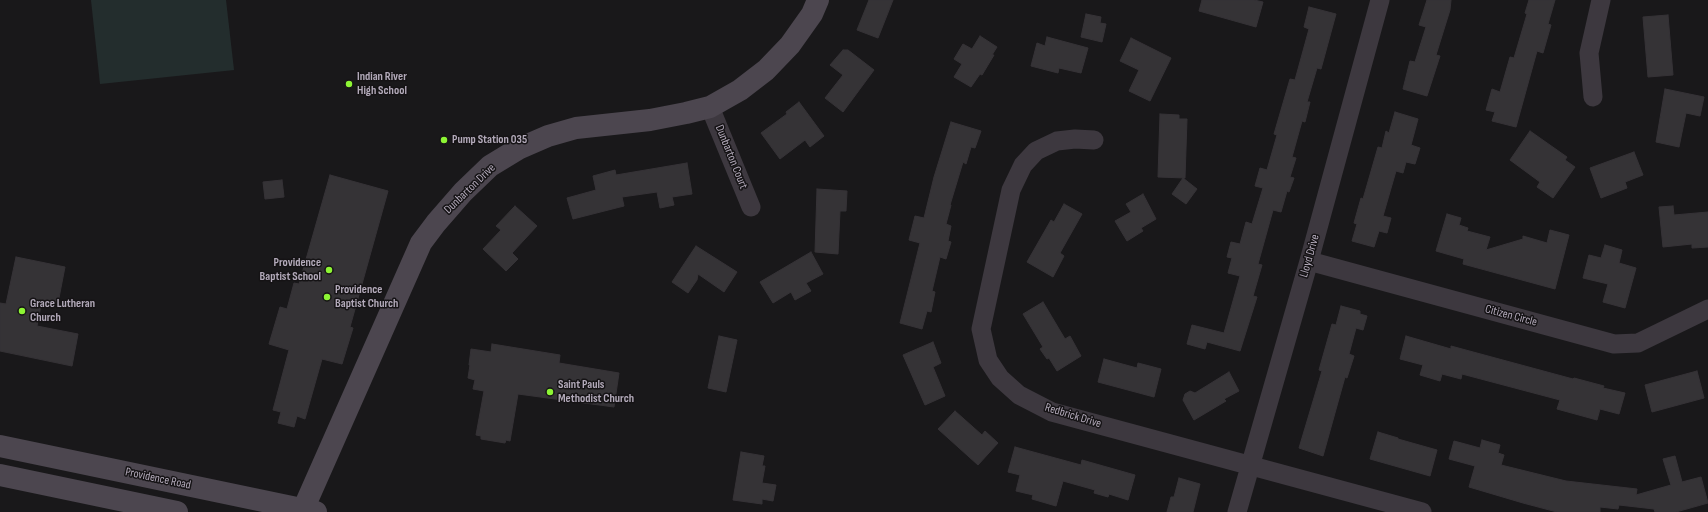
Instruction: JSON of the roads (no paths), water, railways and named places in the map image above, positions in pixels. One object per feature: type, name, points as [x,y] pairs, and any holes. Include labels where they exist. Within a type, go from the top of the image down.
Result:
[{"type":"street","name":"Dunbarton Drive","points":[[307,511],[421,243],[463,192],[490,166],[518,149],[548,136],[576,128],[672,116],[710,107],[740,90],[766,70],[790,45],[812,14],[818,0]]},
{"type":"street","name":"Lloyd Drive","points":[[1237,512],[1309,261],[1380,0]]},
{"type":"street","points":[[1593,97],[1589,53],[1601,0]]},
{"type":"street","name":"Dunbarton Court","points":[[710,107],[751,207]]},
{"type":"street","name":"Redbrick Drive","points":[[1094,140],[1075,139],[1057,142],[1036,150],[1023,165],[1011,190],[981,329],[988,360],[1000,378],[1018,395],[1052,412],[1422,512]]},
{"type":"street","name":"Citizen Circle","points":[[1309,261],[1614,344],[1638,344],[1708,309]]},
{"type":"street","name":"Providence Road","points":[[0,446],[307,511]]},
{"type":"street","points":[[0,475],[177,512]]},
{"type":"place","name":"Indian River High School","points":[[349,84]]},
{"type":"place","name":"Pump Station 035","points":[[444,140]]},
{"type":"place","name":"Providence Baptist School","points":[[329,270]]},
{"type":"place","name":"Providence Baptist Church","points":[[327,297]]},
{"type":"place","name":"Grace Lutheran Church","points":[[22,311]]},
{"type":"place","name":"Saint Pauls Methodist Church","points":[[550,392]]}]
